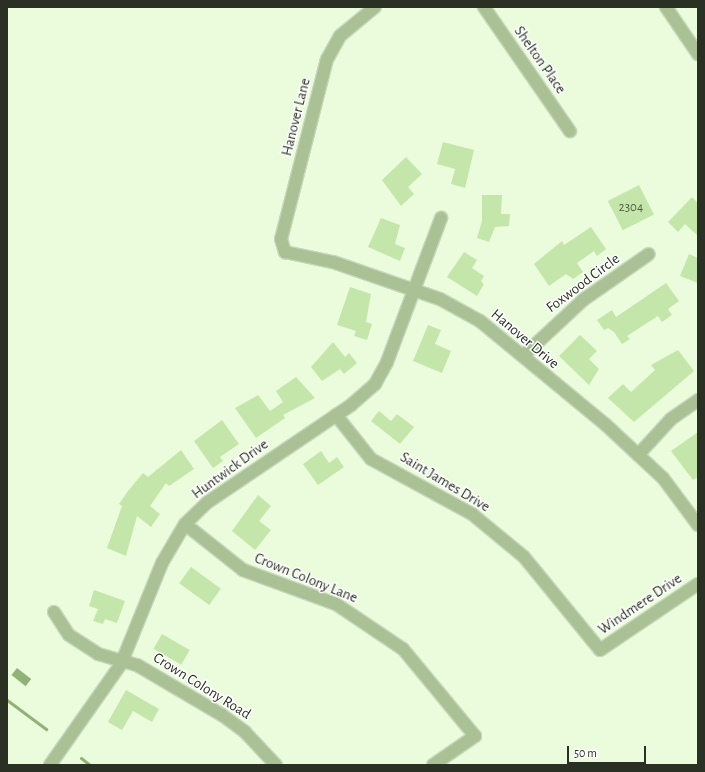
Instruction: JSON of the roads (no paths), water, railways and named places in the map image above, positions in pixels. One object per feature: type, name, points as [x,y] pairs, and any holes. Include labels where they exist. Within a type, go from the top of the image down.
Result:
[{"type":"street","name":"Hanover Lane","points":[[285,252],[281,239],[327,59],[340,36],[375,7]]},
{"type":"street","name":"Shelton Place","points":[[484,7],[570,131]]},
{"type":"street","points":[[666,7],[698,54]]},
{"type":"street","name":"Huntwick Drive","points":[[50,765],[121,664],[162,563],[185,524],[208,502],[336,415],[375,384],[415,290],[441,218]]},
{"type":"street","name":"Hanover Drive","points":[[285,252],[333,262],[415,290],[440,299],[480,321],[523,356],[663,478],[698,526]]},
{"type":"street","name":"Foxwood Circle","points":[[523,356],[583,300],[649,254]]},
{"type":"street","points":[[638,455],[670,419],[698,400]]},
{"type":"street","name":"Saint James Drive","points":[[336,415],[371,459],[472,514],[524,556],[600,650]]},
{"type":"street","name":"Crown Colony Lane","points":[[185,524],[243,570],[336,604],[386,636],[421,667],[475,736],[434,765]]},
{"type":"street","name":"Windmere Drive","points":[[600,650],[698,584]]},
{"type":"street","name":"Crown Colony Road","points":[[54,612],[69,635],[98,654],[121,664],[137,665],[222,715],[245,732],[276,765]]},
{"type":"waterway","points":[[7,700],[46,729]]},
{"type":"waterway","points":[[81,758],[90,765]]}]
